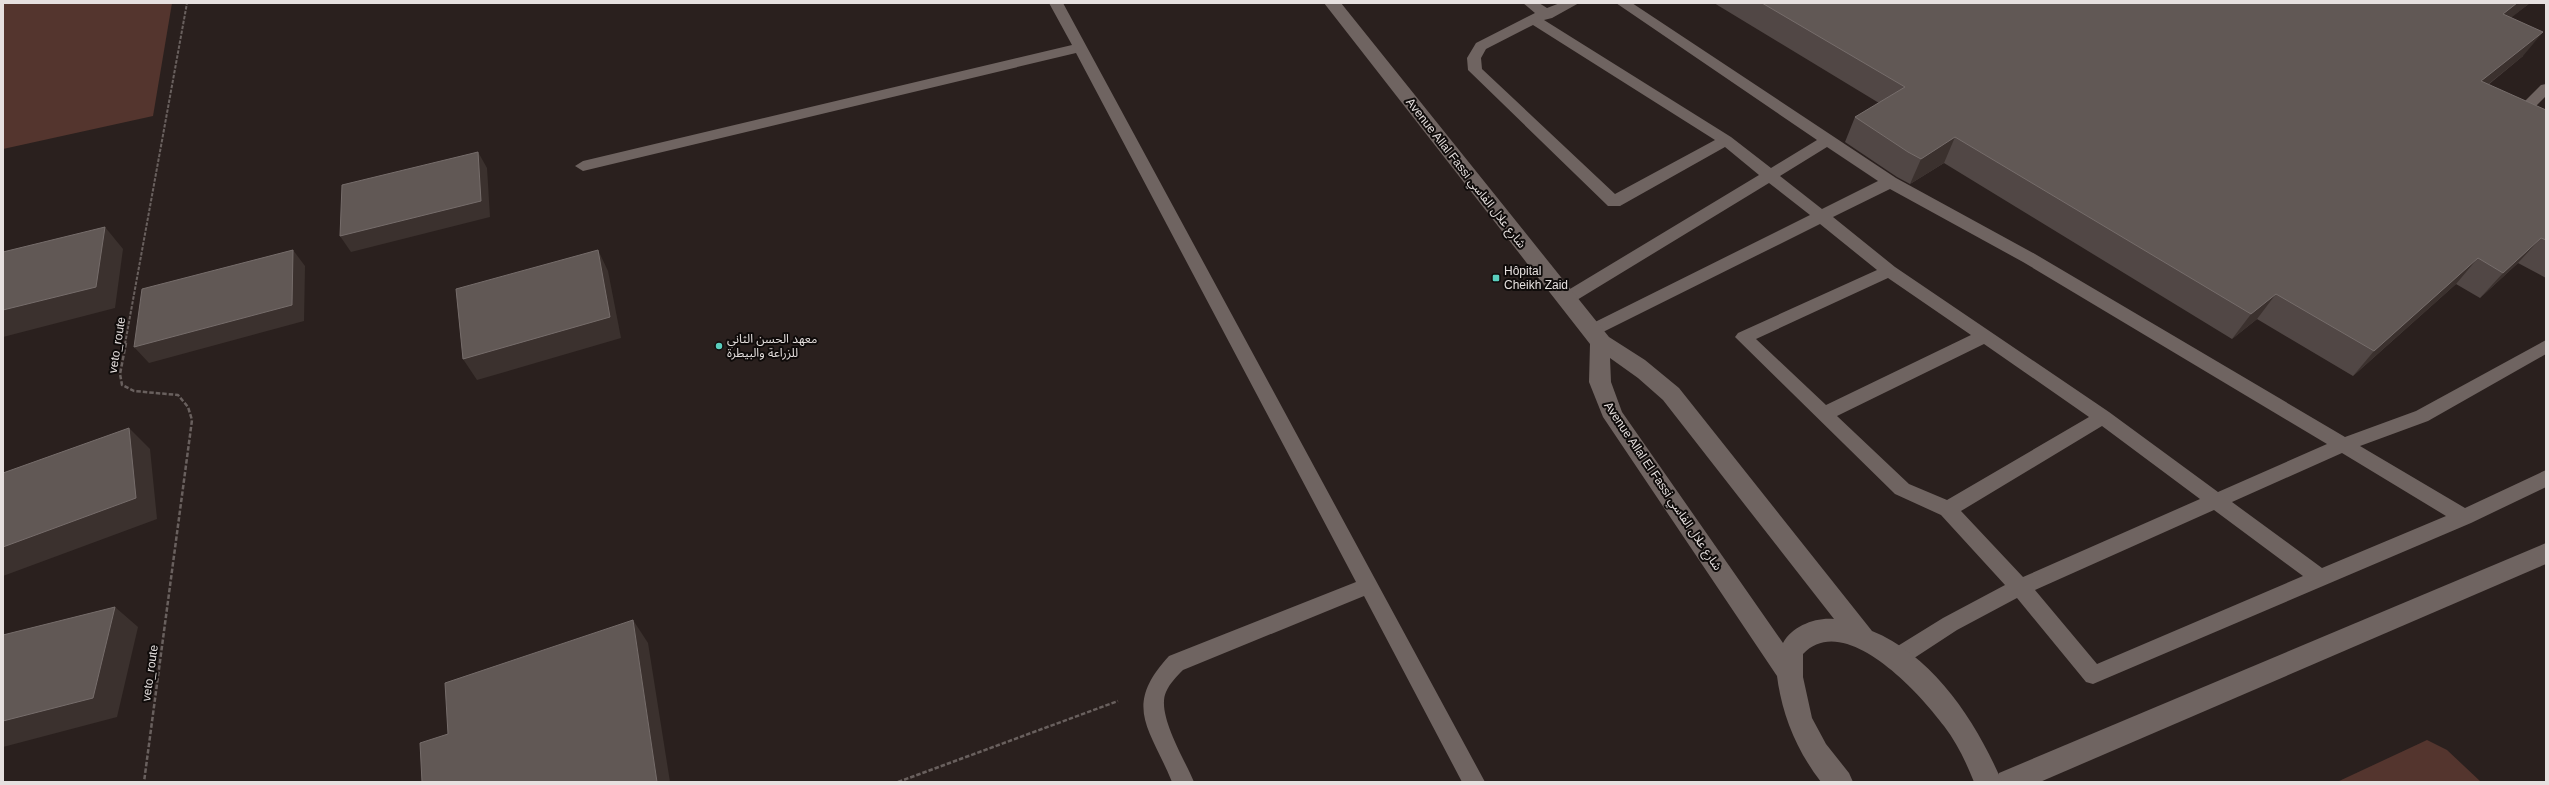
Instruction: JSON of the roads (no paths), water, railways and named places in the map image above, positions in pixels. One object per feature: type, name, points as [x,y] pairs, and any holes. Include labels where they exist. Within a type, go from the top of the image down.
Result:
[{"type":"street","name":"Avenue Allal Fassi شارع علال الفاسي","points":[[1332,3],[1596,337]]},
{"type":"street","points":[[1596,337],[1650,374],[1671,394],[1862,636],[1895,659],[1926,686],[1953,718],[1976,753],[1988,782]]},
{"type":"street","name":"Avenue Allal El Fassi شارع علال الفاسي","points":[[1596,337],[1596,367],[1601,392],[1614,417],[1788,671]]},
{"type":"street","points":[[2009,782],[2546,553]]},
{"type":"street","points":[[1839,782],[1811,743],[1795,706],[1788,671],[1790,652],[1801,638],[1818,630],[1839,629],[1862,636]]},
{"type":"lane","points":[[1056,3],[1078,48],[1474,782]]},
{"type":"lane","points":[[1530,3],[1547,15]]},
{"type":"lane","points":[[1572,3],[1547,15],[1532,19],[1482,46],[1474,58],[1475,70],[1614,202],[1726,140]]},
{"type":"lane","points":[[1623,3],[1826,141],[1890,182],[2028,258],[2464,517]]},
{"type":"lane","points":[[1532,19],[1726,140],[1770,173],[1889,271],[2103,417],[2219,501],[2319,577]]},
{"type":"lane","points":[[583,166],[1078,48]]},
{"type":"lane","points":[[2523,111],[2546,88]]},
{"type":"lane","points":[[1566,299],[1770,173],[1826,141]]},
{"type":"lane","points":[[1596,337],[1822,216],[1890,182]]},
{"type":"lane","points":[[1889,271],[1744,337],[1826,414],[1902,489],[1948,509],[2020,587],[2093,675],[2319,577],[2464,517],[2546,478]]},
{"type":"lane","points":[[1826,414],[1985,336]]},
{"type":"lane","points":[[1895,659],[1950,624],[2020,587],[2219,501],[2343,445],[2422,416],[2546,346]]},
{"type":"lane","points":[[1948,509],[2103,417]]},
{"type":"lane","points":[[1183,782],[1152,713],[1153,699],[1157,686],[1176,663],[1367,586]]},
{"type":"place","name":"Hôpital Cheikh Zaid","points":[[1496,278]]},
{"type":"place","name":"معهد الحسن الثاني للزراعة والبيطرة","points":[[719,346]]}]
